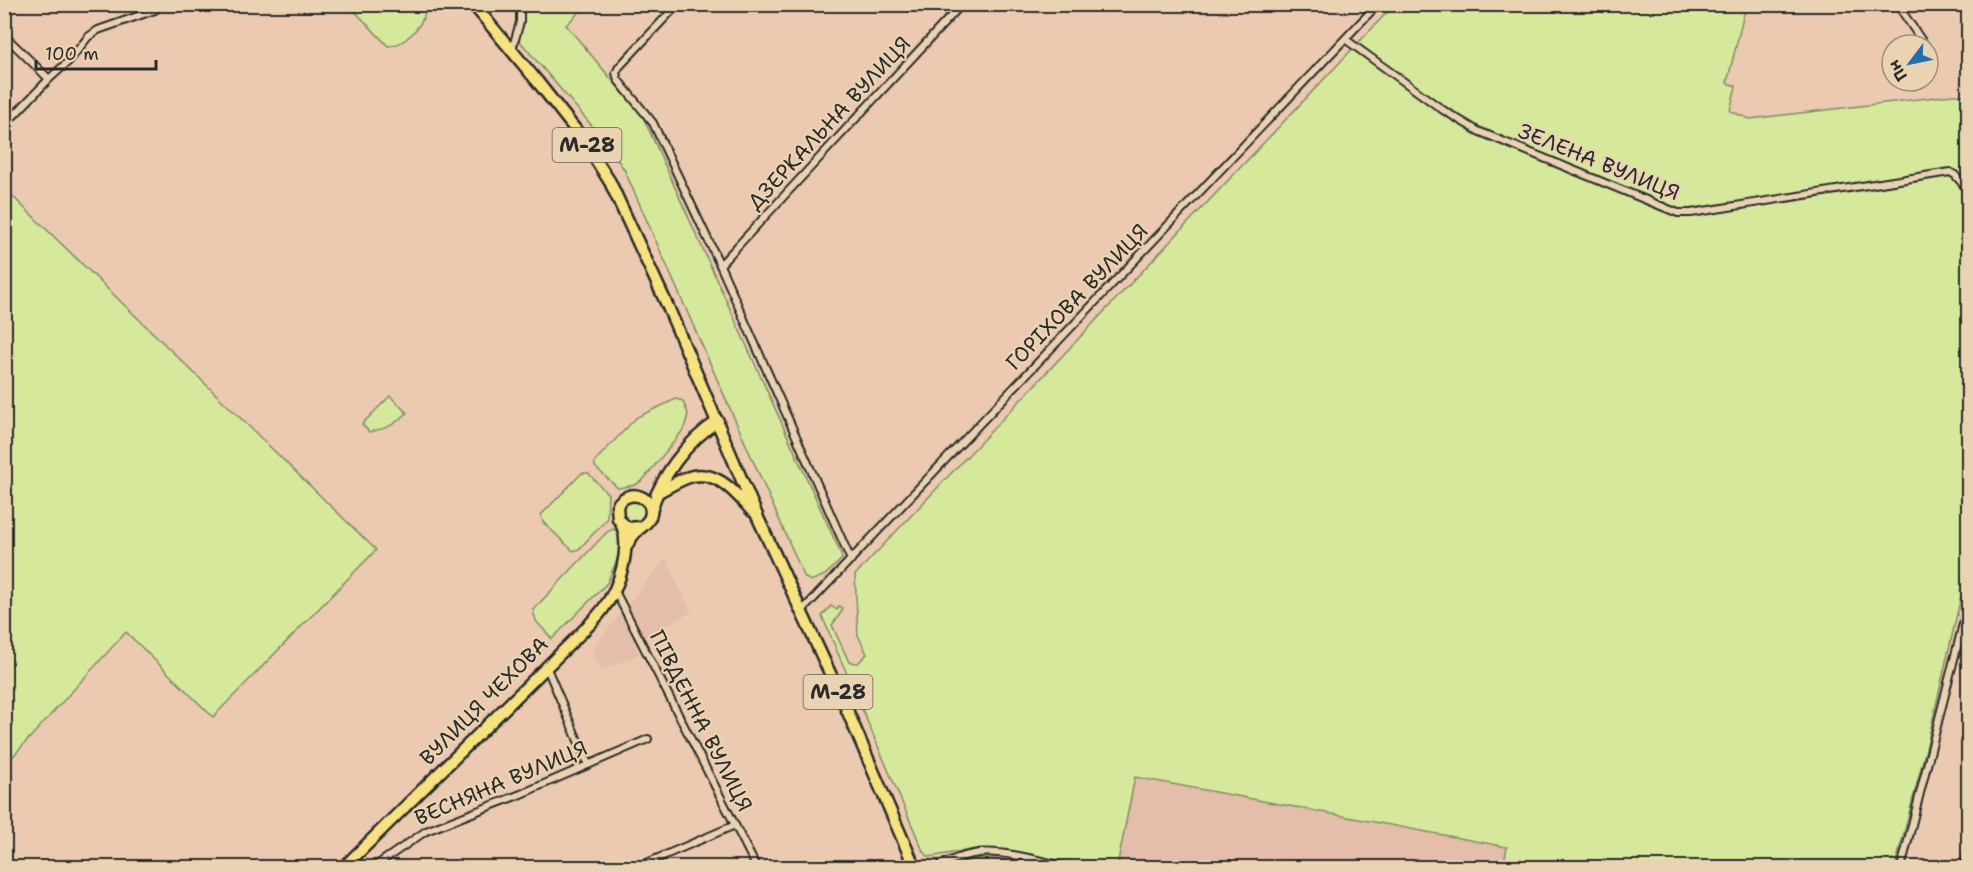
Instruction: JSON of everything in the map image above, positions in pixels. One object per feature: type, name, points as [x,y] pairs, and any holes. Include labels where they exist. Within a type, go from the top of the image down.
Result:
[{"type":"main road","name":"М-28","points":[[473,4],[582,138],[610,182],[654,275],[758,518],[847,710],[915,867]]},
{"type":"main road","points":[[668,473],[657,493],[648,522],[641,527],[628,528],[621,523],[617,515],[619,502],[653,486],[668,473],[702,432],[718,421]]},
{"type":"main road","points":[[657,493],[686,478],[698,475],[708,476],[727,484],[758,518]]},
{"type":"main road","points":[[634,495],[648,502],[651,514]]},
{"type":"main road","name":"ВУЛИЦЯ ЧЕХОВА","points":[[343,867],[604,608],[614,590],[626,554],[625,535],[621,523]]},
{"type":"main road","name":"ВУЛИЦЯ ЧЕХОВА","points":[[626,547],[641,527]]},
{"type":"street","points":[[512,50],[520,22],[520,4]]},
{"type":"street","points":[[678,4],[616,73],[618,80],[653,123],[720,265],[851,560]]},
{"type":"street","name":"ДЗЕРКАЛЬНА ВУЛИЦЯ","points":[[720,265],[962,4]]},
{"type":"street","name":"ГОРІХОВА ВУЛИЦЯ","points":[[801,613],[1378,4]]},
{"type":"street","points":[[1897,4],[1917,33]]},
{"type":"street","points":[[4,126],[70,60],[88,37],[108,26],[155,10]]},
{"type":"street","points":[[4,35],[49,79]]},
{"type":"street","name":"ЗЕЛЕНА ВУЛИЦЯ","points":[[1345,39],[1443,110],[1478,131],[1678,213],[1950,172],[1968,190]]},
{"type":"street","name":"ПІВДЕННА ВУЛИЦЯ","points":[[614,590],[757,867]]},
{"type":"street","points":[[1901,867],[1968,604]]},
{"type":"street","points":[[546,666],[588,764]]},
{"type":"street","name":"ВЕСНЯНА ВУЛИЦЯ","points":[[372,867],[426,831],[520,794],[648,739]]},
{"type":"street","points":[[635,867],[735,825]]},
{"type":"street","points":[[1964,867],[1968,848]]},
{"type":"street","points":[[934,867],[980,853],[1003,854],[1071,867]]},
{"type":"shaded area","points":[[666,558],[691,612],[634,642],[639,654],[601,671],[592,649]]},
{"type":"shaded area","points":[[1134,777],[1508,847],[1503,867],[1117,868]]},
{"type":"green space","points":[[348,4],[421,5],[425,13],[411,35],[400,43],[388,46]]},
{"type":"green space","points":[[525,5],[586,5],[566,25],[643,117],[841,554],[842,559],[825,575],[811,581],[805,578],[624,169],[598,133],[518,39]]},
{"type":"green space","points":[[1394,5],[1746,5],[1727,83],[1736,86],[1730,111],[1750,119],[1968,95],[1968,566],[1926,749],[1895,867],[1503,867],[1507,847],[1135,777],[1117,867],[1100,867],[981,848],[929,857],[923,851],[822,616],[831,606],[837,610],[839,606],[842,608],[832,625],[849,662],[858,663],[867,654],[858,635],[855,575]]},
{"type":"green space","points":[[4,188],[376,550],[213,717],[126,632],[5,765]]},
{"type":"green space","points":[[390,396],[407,413],[390,426],[369,432],[362,424]]},
{"type":"green space","points":[[676,399],[683,401],[688,414],[684,429],[643,480],[635,485],[618,488],[595,467],[595,461],[637,417]]},
{"type":"green space","points":[[582,473],[588,473],[608,494],[607,519],[579,549],[573,551],[543,522],[541,515]]},
{"type":"green space","points":[[639,498],[648,509],[643,522],[626,524],[619,508],[621,503]]},
{"type":"green space","points":[[613,529],[620,533],[620,547],[607,583],[552,639],[536,621],[533,610],[607,532]]},
{"type":"green space","points":[[988,858],[1043,867],[952,867],[970,860]]}]
